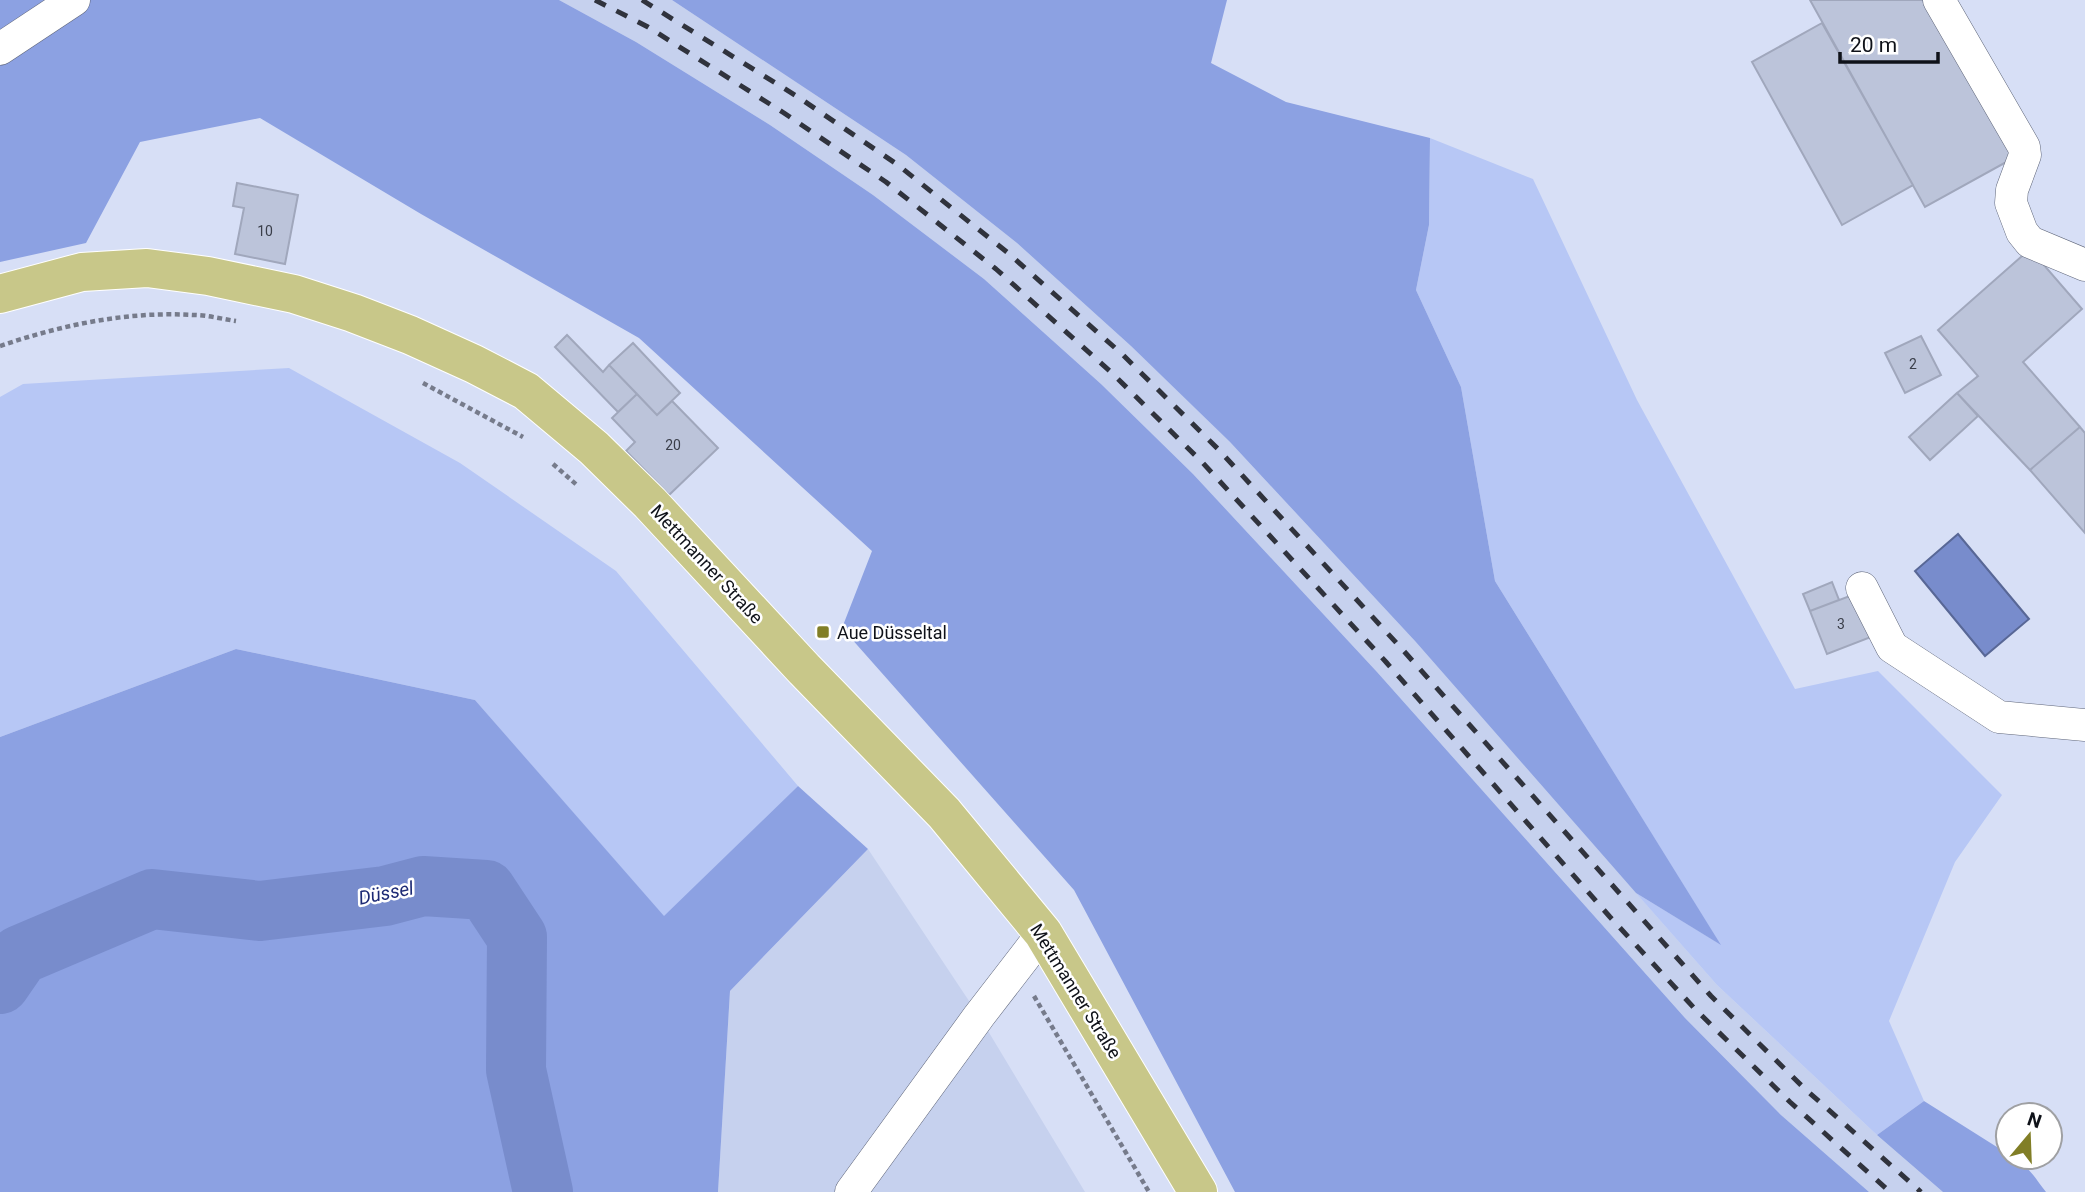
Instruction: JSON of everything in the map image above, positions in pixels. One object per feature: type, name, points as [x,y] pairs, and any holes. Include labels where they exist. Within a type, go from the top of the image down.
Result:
[{"type":"main road","name":"Mettmanner Straße","points":[[0,294],[82,272],[147,268],[208,275],[294,294],[353,313],[410,335],[526,391],[594,448],[650,503],[804,669],[944,813],[1043,933],[1198,1192]]},
{"type":"street","points":[[0,50],[74,0]]},
{"type":"street","points":[[1939,0],[2024,146],[2025,155],[2012,190],[2011,203],[2022,232],[2030,242],[2085,264]]},
{"type":"street","points":[[1862,589],[1892,647],[1999,717],[2085,725]]},
{"type":"street","points":[[851,1192],[1043,933]]},
{"type":"path","points":[[0,346],[90,321],[141,315],[195,315],[243,323]]},
{"type":"path","points":[[419,381],[523,438]]},
{"type":"path","points":[[544,456],[585,492]]},
{"type":"path","points":[[1017,966],[1149,1192]]},
{"type":"shaded area","points":[[0,0],[559,0],[636,42],[770,125],[873,195],[984,279],[1101,384],[1193,474],[1377,672],[1685,1018],[1781,1115],[1869,1192],[1235,1192],[1074,890],[842,628],[872,551],[639,338],[421,214],[260,118],[140,142],[86,243],[0,262]]},
{"type":"shaded area","points":[[559,0],[672,0],[906,155],[1017,243],[1131,346],[1230,442],[1415,641],[1717,985],[1877,1135],[1943,1192],[1869,1192],[1781,1115],[1685,1018],[1377,672],[1193,474],[1101,384],[984,279],[873,195],[770,125],[636,42]]},
{"type":"shaded area","points":[[672,0],[1227,0],[1211,63],[1286,102],[1430,138],[1429,225],[1416,290],[1461,387],[1495,581],[1721,945],[1636,893],[1415,641],[1230,442],[1131,346],[1017,243],[906,155]]},
{"type":"shaded area","points":[[1430,138],[1533,179],[1637,400],[1795,689],[1878,671],[2002,795],[1955,862],[1889,1021],[1924,1101],[1877,1135],[1717,985],[1636,893],[1720,944],[1495,581],[1461,387],[1416,290],[1429,225]]},
{"type":"shaded area","points":[[289,368],[460,463],[616,571],[798,786],[664,917],[475,700],[236,649],[0,737],[0,397],[23,384]]},
{"type":"shaded area","points":[[1958,534],[2029,619],[1985,656],[1915,571]]},
{"type":"shaded area","points":[[236,649],[475,700],[664,916],[798,786],[868,849],[730,991],[718,1192],[0,1192],[0,737]]},
{"type":"shaded area","points":[[868,849],[979,1016],[1085,1192],[718,1192],[730,991]]},
{"type":"shaded area","points":[[1924,1101],[1994,1145],[1994,1171],[2030,1171],[2046,1192],[1943,1192],[1877,1135]]},
{"type":"building","points":[[1810,0],[1933,0],[2019,155],[1925,207]]},
{"type":"building","points":[[1822,23],[1913,185],[1842,225],[1752,62]]},
{"type":"building","points":[[237,183],[298,195],[285,264],[235,254],[244,208],[233,206]]},
{"type":"building","points":[[2030,249],[2082,309],[2023,362],[2080,427],[2030,470],[1957,393],[1978,376],[1938,330]]},
{"type":"building","points":[[567,335],[603,372],[609,365],[637,394],[618,412],[555,347]]},
{"type":"building","points":[[1921,336],[1941,375],[1905,393],[1885,353]]},
{"type":"building","points":[[633,343],[680,393],[657,415],[609,365]]},
{"type":"building","points":[[1957,393],[1978,416],[1930,460],[1909,437]]},
{"type":"building","points":[[637,394],[657,415],[672,401],[718,448],[669,495],[626,451],[635,442],[612,418]]},
{"type":"building","points":[[2080,427],[2085,433],[2085,533],[2030,470]]},
{"type":"building","points":[[1832,582],[1839,600],[1810,611],[1803,594]]},
{"type":"building","points":[[1855,594],[1871,637],[1827,654],[1810,611]]},
{"type":"waterway","name":"Düssel","points":[[0,984],[20,955],[152,899],[260,911],[385,896],[423,886],[486,890],[517,937],[516,1070],[543,1192]]},
{"type":"railway","points":[[595,0],[648,27],[784,113],[886,182],[996,269],[1112,373],[1202,462],[1386,662],[1610,917],[1695,1009],[1790,1102],[1890,1192]]},
{"type":"railway","points":[[642,0],[798,97],[898,165],[1008,253],[1122,354],[1218,449],[1402,649],[1711,996],[1804,1088],[1921,1192]]},
{"type":"place","name":"Aue Düsseltal","points":[[823,632]]}]
